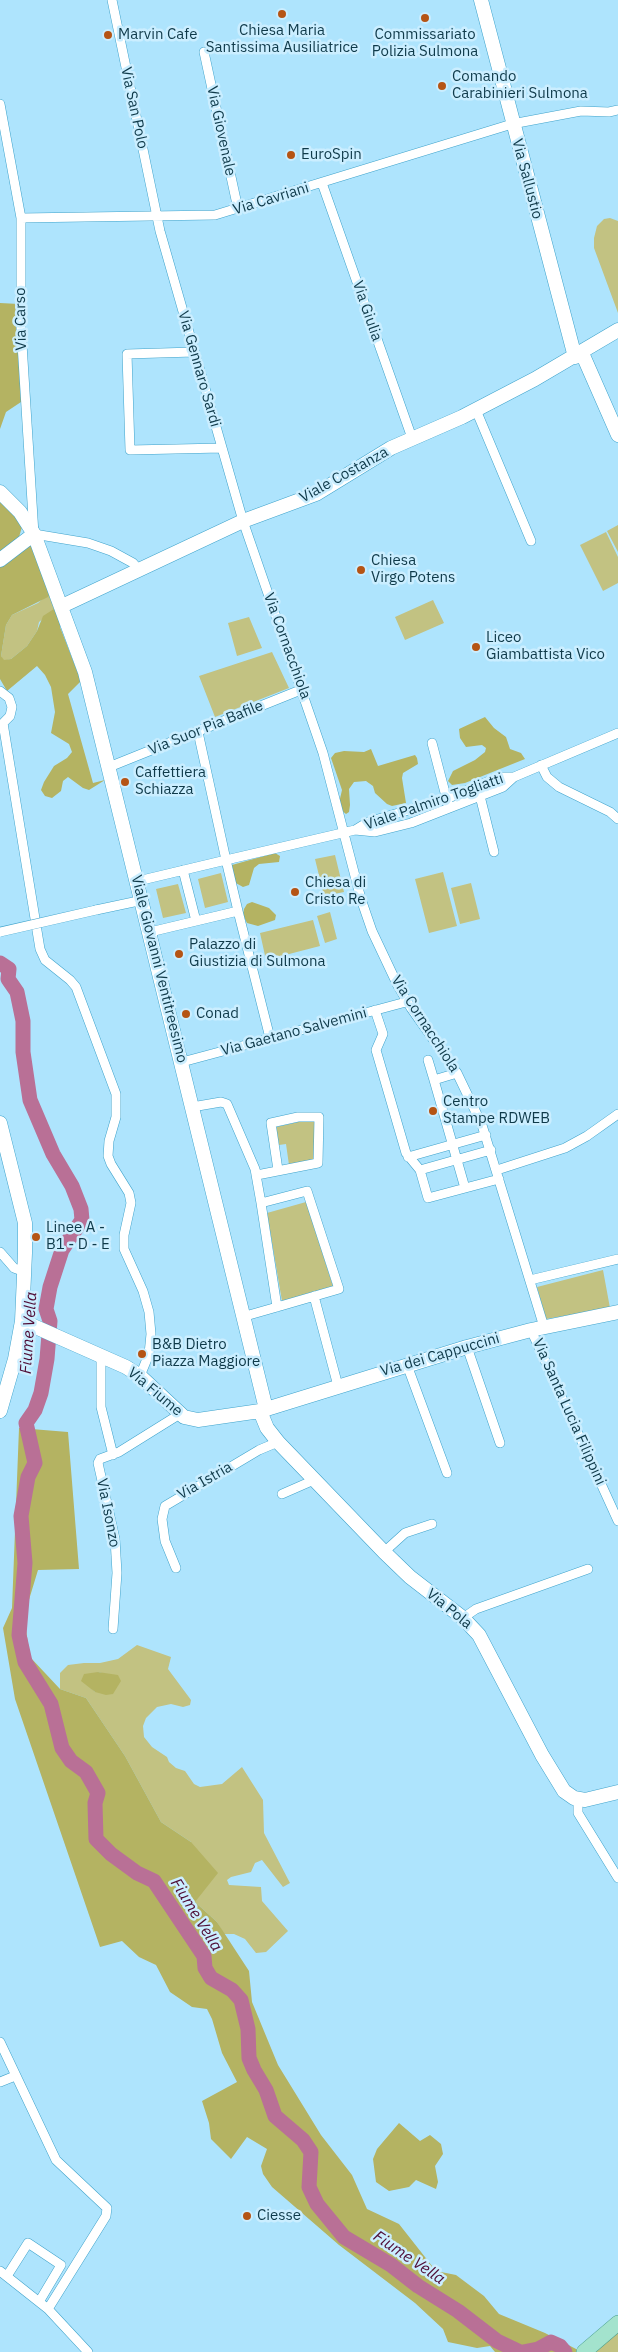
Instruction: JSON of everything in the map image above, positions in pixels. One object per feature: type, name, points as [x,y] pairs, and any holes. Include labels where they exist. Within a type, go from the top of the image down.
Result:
[{"type":"main road","points":[[584,2352],[618,2323]]},
{"type":"street","name":"Via San Polo","points":[[112,0],[156,216]]},
{"type":"street","name":"Via Sallustio","points":[[481,0],[512,124],[579,355],[618,435]]},
{"type":"street","name":"Via Giovenale","points":[[204,52],[238,209]]},
{"type":"street","name":"Via Carso","points":[[0,104],[21,218],[20,328],[34,534]]},
{"type":"street","name":"Via Cavriani","points":[[21,218],[215,215],[512,124],[581,111],[608,112],[618,110]]},
{"type":"street","name":"Via Giulia","points":[[322,183],[412,438]]},
{"type":"street","name":"Via Gennaro Sardi","points":[[156,216],[243,521]]},
{"type":"street","name":"Viale Costanza","points":[[62,606],[243,521],[316,494],[412,438],[476,410],[579,355],[618,330]]},
{"type":"street","points":[[194,352],[127,354],[130,450],[222,448]]},
{"type":"street","points":[[476,410],[531,541]]},
{"type":"street","name":"Viale Giovanni Ventitreesimo","points":[[0,492],[20,512],[34,534],[85,672],[143,900],[263,1410]]},
{"type":"street","name":"Via Cornacchiola","points":[[243,521],[303,689],[323,752],[366,915],[406,1002],[456,1073],[486,1135],[530,1280],[538,1328]]},
{"type":"street","points":[[0,560],[34,534],[88,542],[133,563],[139,570]]},
{"type":"street","name":"Via Suor Pia Bafile","points":[[109,767],[303,689]]},
{"type":"street","points":[[0,691],[9,698],[12,706],[10,716],[2,723],[40,949],[45,960],[76,987],[108,1071],[117,1106],[108,1156],[114,1170],[126,1186],[131,1203],[124,1235],[124,1249],[143,1291],[149,1312],[151,1334],[149,1354],[140,1376]]},
{"type":"street","points":[[198,732],[226,860],[270,1038]]},
{"type":"street","name":"Viale Palmiro Togliatti","points":[[355,830],[375,832],[450,809],[503,787],[514,777],[618,733]]},
{"type":"street","points":[[432,743],[450,809]]},
{"type":"street","points":[[541,765],[547,777],[559,788],[610,812],[618,819]]},
{"type":"street","name":"Viale Palmiro Togliatti","points":[[138,881],[355,830],[368,822],[446,799],[499,777],[514,777]]},
{"type":"street","points":[[480,796],[494,852]]},
{"type":"street","points":[[183,870],[196,921]]},
{"type":"street","points":[[0,932],[143,900]]},
{"type":"street","points":[[150,932],[238,911]]},
{"type":"street","name":"Via Gaetano Salvemini","points":[[182,1062],[406,1002]]},
{"type":"street","points":[[375,1010],[383,1034],[376,1050],[408,1156],[420,1170],[428,1198],[465,1188],[565,1148],[618,1115]]},
{"type":"street","points":[[428,1060],[465,1188]]},
{"type":"street","points":[[434,1080],[456,1073]]},
{"type":"street","points":[[192,1107],[221,1102],[227,1104],[257,1175],[277,1307]]},
{"type":"street","points":[[257,1175],[318,1162],[319,1118],[298,1117],[270,1124],[278,1170]]},
{"type":"street","points":[[0,1122],[25,1223],[22,1321],[15,1358],[0,1411]]},
{"type":"street","points":[[408,1156],[486,1135]]},
{"type":"street","points":[[420,1170],[491,1150]]},
{"type":"street","points":[[242,1316],[339,1289],[307,1191],[261,1203]]},
{"type":"street","points":[[0,1252],[14,1268],[25,1272]]},
{"type":"street","points":[[530,1280],[618,1259]]},
{"type":"street","points":[[314,1296],[338,1386]]},
{"type":"street","name":"Via dei Cappuccini","points":[[263,1410],[467,1347],[538,1328],[618,1312]]},
{"type":"street","name":"Via Fiume","points":[[22,1321],[80,1345],[140,1376],[180,1414],[188,1418],[198,1420],[263,1410]]},
{"type":"street","name":"Via Santa Lucia Filippini","points":[[538,1328],[618,1521]]},
{"type":"street","points":[[467,1347],[500,1443]]},
{"type":"street","points":[[101,1355],[101,1407],[113,1455]]},
{"type":"street","points":[[407,1365],[447,1473]]},
{"type":"street","name":"Via Pola","points":[[263,1410],[267,1428],[314,1480],[384,1552],[415,1581],[463,1618],[484,1643],[542,1755],[562,1788],[568,1795],[578,1799]]},
{"type":"street","name":"Via Isonzo","points":[[113,1629],[117,1572],[115,1539],[98,1463],[100,1459],[113,1455],[180,1414]]},
{"type":"street","name":"Via Istria","points":[[176,1568],[165,1541],[162,1520],[165,1506],[259,1450],[278,1442]]},
{"type":"street","points":[[282,1494],[314,1480]]},
{"type":"street","points":[[384,1552],[405,1533],[432,1524]]},
{"type":"street","points":[[463,1618],[476,1609],[588,1569]]},
{"type":"street","points":[[618,1792],[588,1800],[578,1799],[578,1813],[618,1878]]},
{"type":"street","points":[[0,2042],[56,2160],[107,2208],[106,2216],[48,2309]]},
{"type":"street","points":[[0,2082],[15,2076]]},
{"type":"street","points":[[39,2302],[61,2265],[28,2243],[3,2273],[39,2302],[48,2309],[88,2352]]},
{"type":"green space","points":[[610,218],[618,221],[618,313],[594,248],[597,226],[604,219]]},
{"type":"green space","points":[[618,525],[618,552],[607,531]]},
{"type":"green space","points":[[606,532],[618,557],[618,583],[603,591],[580,545]]},
{"type":"green space","points":[[52,591],[57,607],[39,622],[37,631],[27,646],[11,659],[3,661],[1,656],[6,625],[12,615],[38,603]]},
{"type":"green space","points":[[433,600],[444,623],[405,640],[395,617]]},
{"type":"green space","points":[[249,617],[262,648],[237,656],[228,623]]},
{"type":"green space","points":[[272,652],[289,688],[215,717],[199,676]]},
{"type":"green space","points":[[335,855],[344,892],[324,896],[315,859]]},
{"type":"green space","points":[[443,872],[457,926],[429,933],[415,879]]},
{"type":"green space","points":[[221,873],[228,902],[205,908],[198,879]]},
{"type":"green space","points":[[471,883],[480,919],[460,924],[451,888]]},
{"type":"green space","points":[[178,884],[186,913],[163,918],[156,889]]},
{"type":"green space","points":[[330,912],[337,939],[325,943],[317,916]]},
{"type":"green space","points":[[313,920],[320,946],[266,960],[260,933]]},
{"type":"green space","points":[[298,1122],[315,1122],[315,1160],[289,1165],[286,1144],[279,1145],[276,1127]]},
{"type":"green space","points":[[306,1202],[333,1286],[282,1301],[267,1213]]},
{"type":"green space","points":[[603,1270],[610,1308],[546,1319],[537,1287]]},
{"type":"green space","points":[[137,1645],[171,1657],[168,1669],[191,1700],[190,1705],[183,1707],[171,1704],[157,1707],[146,1718],[143,1726],[144,1737],[152,1747],[167,1757],[169,1762],[176,1768],[185,1771],[194,1784],[200,1787],[222,1784],[242,1767],[263,1800],[264,1833],[290,1883],[283,1887],[262,1860],[255,1863],[251,1872],[231,1877],[227,1880],[229,1885],[261,1887],[262,1901],[288,1931],[266,1952],[256,1953],[245,1939],[234,1934],[224,1934],[217,1922],[195,1902],[191,1842],[161,1822],[125,1756],[86,1698],[60,1689],[60,1673],[68,1665],[100,1663],[118,1659]],"holes":[[[98,1672],[110,1675],[95,1692],[89,1686]]]},
{"type":"green space","points":[[618,2330],[618,2352],[593,2352]]},
{"type":"shaded area","points":[[0,303],[19,304],[21,402],[6,412],[0,429]]},
{"type":"shaded area","points":[[0,499],[16,514],[22,527],[19,537],[11,547],[0,555]]},
{"type":"shaded area","points":[[34,540],[52,591],[48,597],[12,615],[6,625],[1,656],[4,660],[11,659],[27,646],[37,631],[43,616],[57,607],[62,620],[60,627],[81,681],[68,694],[93,783],[105,780],[89,790],[68,777],[63,781],[61,791],[52,798],[45,796],[41,790],[44,782],[54,766],[67,758],[72,752],[69,744],[51,733],[55,712],[51,687],[45,675],[37,666],[7,691],[0,679],[0,564]]},
{"type":"shaded area","points":[[485,717],[494,728],[506,737],[510,749],[521,753],[525,759],[465,783],[452,785],[448,781],[453,771],[475,760],[485,752],[486,748],[482,745],[466,747],[460,738],[459,729]]},
{"type":"shaded area","points":[[371,749],[378,766],[415,755],[417,758],[418,764],[403,773],[406,803],[392,806],[387,804],[375,793],[373,786],[366,781],[354,782],[349,789],[350,805],[349,812],[346,814],[341,810],[339,803],[342,790],[331,758],[335,753],[344,751],[364,752]]},
{"type":"shaded area","points":[[275,853],[280,856],[279,862],[259,864],[254,868],[249,885],[243,887],[234,882],[232,865]]},
{"type":"shaded area","points":[[252,902],[269,908],[276,915],[275,920],[258,926],[247,923],[243,915],[244,909],[247,904]]},
{"type":"shaded area","points":[[19,1428],[68,1432],[79,1569],[38,1570],[28,1603],[25,1623],[30,1657],[60,1689],[86,1698],[125,1756],[161,1822],[191,1842],[218,1873],[195,1902],[217,1922],[249,1971],[252,2002],[278,2065],[321,2135],[352,2175],[367,2209],[399,2224],[436,2271],[456,2275],[484,2296],[499,2314],[545,2333],[578,2350],[576,2352],[495,2352],[490,2346],[477,2348],[448,2342],[443,2329],[415,2303],[339,2245],[272,2187],[263,2174],[261,2166],[267,2149],[247,2137],[231,2159],[211,2139],[209,2123],[202,2101],[237,2082],[222,2053],[212,2019],[207,2009],[192,2007],[170,1992],[156,1965],[139,1957],[122,1941],[100,1947],[15,1699],[3,1628],[12,1608]]},
{"type":"shaded area","points":[[98,1672],[118,1675],[121,1681],[113,1694],[106,1695],[95,1692],[81,1681],[84,1674]]},
{"type":"shaded area","points":[[399,2123],[420,2141],[430,2135],[441,2144],[443,2154],[435,2166],[438,2182],[436,2189],[416,2180],[409,2187],[389,2191],[376,2182],[373,2159],[377,2149]]},
{"type":"waterway","name":"Fiume Vella","points":[[0,963],[9,969],[8,979],[17,992],[23,1021],[23,1052],[30,1100],[53,1154],[72,1186],[81,1209],[82,1220],[62,1250],[50,1287],[46,1309],[50,1321],[47,1359],[41,1393],[35,1410],[26,1423],[35,1463],[28,1477],[21,1516],[25,1563],[19,1635],[25,1662],[51,1704],[62,1748],[71,1761],[86,1772],[98,1793],[95,1803],[96,1839],[111,1854],[137,1873],[154,1881],[204,1956],[205,1968],[211,1978],[232,1990],[241,2000],[248,2029],[249,2058],[266,2090],[275,2116],[303,2140],[311,2152],[309,2187],[317,2204],[344,2237],[391,2265],[418,2286],[458,2311],[497,2341],[520,2352]]},
{"type":"waterway","name":"Fiume Vella","points":[[523,2352],[538,2349],[551,2342],[560,2346],[565,2352]]},
{"type":"place","name":"Chiesa Maria Santissima Ausiliatrice","points":[[282,14]]},
{"type":"place","name":"Commissariato Polizia Sulmona","points":[[425,18]]},
{"type":"place","name":"Marvin Cafe","points":[[108,35]]},
{"type":"place","name":"Comando Carabinieri Sulmona","points":[[442,86]]},
{"type":"place","name":"EuroSpin","points":[[291,155]]},
{"type":"place","name":"Chiesa Virgo Potens","points":[[361,570]]},
{"type":"place","name":"Liceo Giambattista Vico","points":[[476,647]]},
{"type":"place","name":"Caffettiera Schiazza","points":[[125,782]]},
{"type":"place","name":"Chiesa di Cristo Re","points":[[295,892]]},
{"type":"place","name":"Palazzo di Giustizia di Sulmona","points":[[179,954]]},
{"type":"place","name":"Conad","points":[[186,1014]]},
{"type":"place","name":"Centro Stampe RDWEB","points":[[433,1111]]},
{"type":"place","name":"Linee A - B1 - D - E","points":[[36,1237]]},
{"type":"place","name":"B&B Dietro Piazza Maggiore","points":[[142,1354]]},
{"type":"place","name":"Ciesse","points":[[247,2216]]}]
